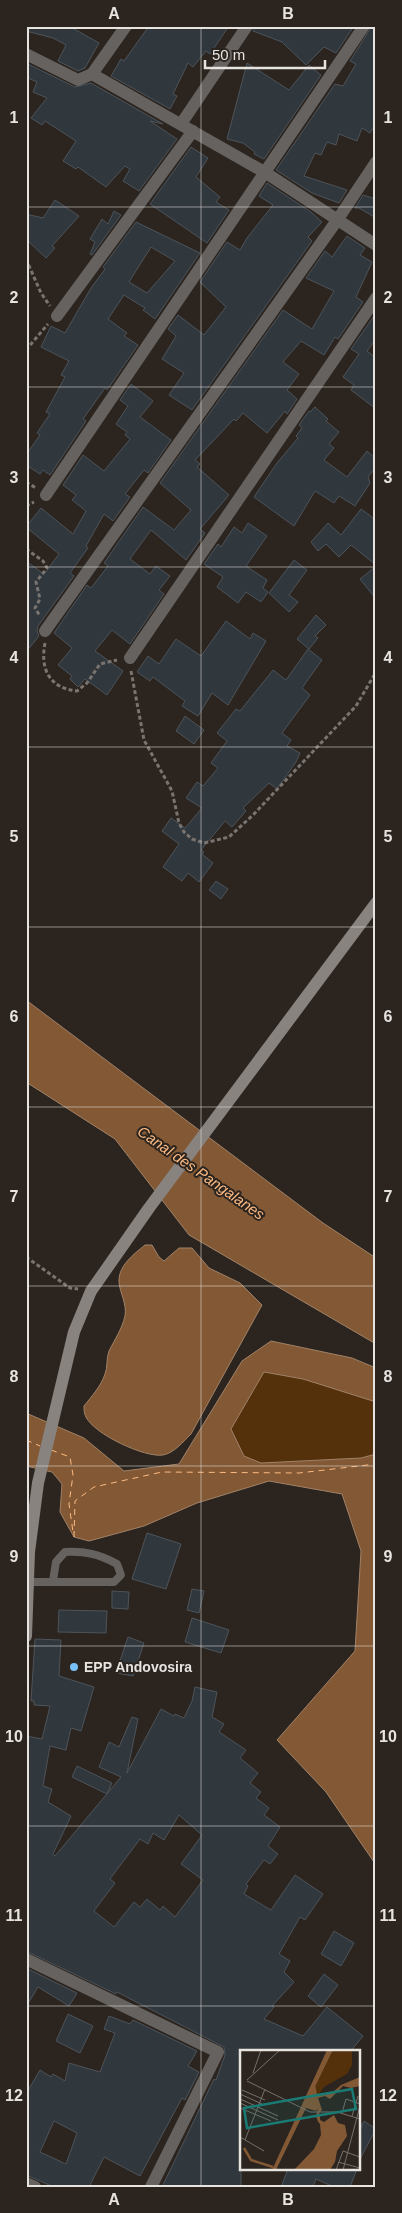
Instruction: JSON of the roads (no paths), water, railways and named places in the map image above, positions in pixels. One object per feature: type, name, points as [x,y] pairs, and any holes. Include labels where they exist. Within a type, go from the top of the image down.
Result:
[{"type":"street","points":[[26,54],[78,80],[92,74],[126,26]]},
{"type":"street","points":[[182,124],[247,26]]},
{"type":"street","points":[[46,495],[364,26]]},
{"type":"street","points":[[92,74],[266,173],[376,245]]},
{"type":"street","points":[[57,316],[194,131]]},
{"type":"street","points":[[45,631],[338,219],[376,162]]},
{"type":"street","points":[[130,658],[376,298]]},
{"type":"street","points":[[26,1636],[29,1552],[38,1483],[74,1332],[91,1291],[149,1208],[376,903]]},
{"type":"street","points":[[26,1959],[218,2052],[151,2187]]},
{"type":"street","points":[[26,2183],[35,2187]]},
{"type":"lane","points":[[29,1582],[53,1582],[114,1582],[120,1575],[117,1564],[104,1556],[85,1552],[65,1552],[56,1562],[53,1582]]},
{"type":"water","name":"Canal des Pangalanes","points":[[26,1000],[323,1223],[376,1258],[376,1344],[189,1235],[115,1139],[26,1082]]},
{"type":"water","points":[[145,1245],[152,1245],[159,1257],[164,1261],[179,1248],[192,1248],[209,1268],[240,1283],[262,1305],[191,1434],[175,1450],[163,1455],[144,1453],[121,1444],[91,1424],[85,1416],[84,1410],[84,1406],[96,1391],[103,1378],[109,1351],[125,1316],[119,1276],[128,1261]]},
{"type":"water","points":[[271,1341],[352,1358],[376,1368],[376,1402],[303,1379],[264,1372],[231,1429],[244,1456],[261,1463],[361,1458],[376,1454],[376,1865],[326,1792],[277,1740],[355,1651],[361,1551],[342,1494],[269,1481],[197,1503],[144,1526],[89,1541],[74,1537],[60,1512],[62,1484],[52,1472],[26,1466],[26,1413],[84,1438],[124,1471],[179,1464],[242,1361]]},
{"type":"place","name":"EPP Andovosira","points":[[74,1667]]}]
